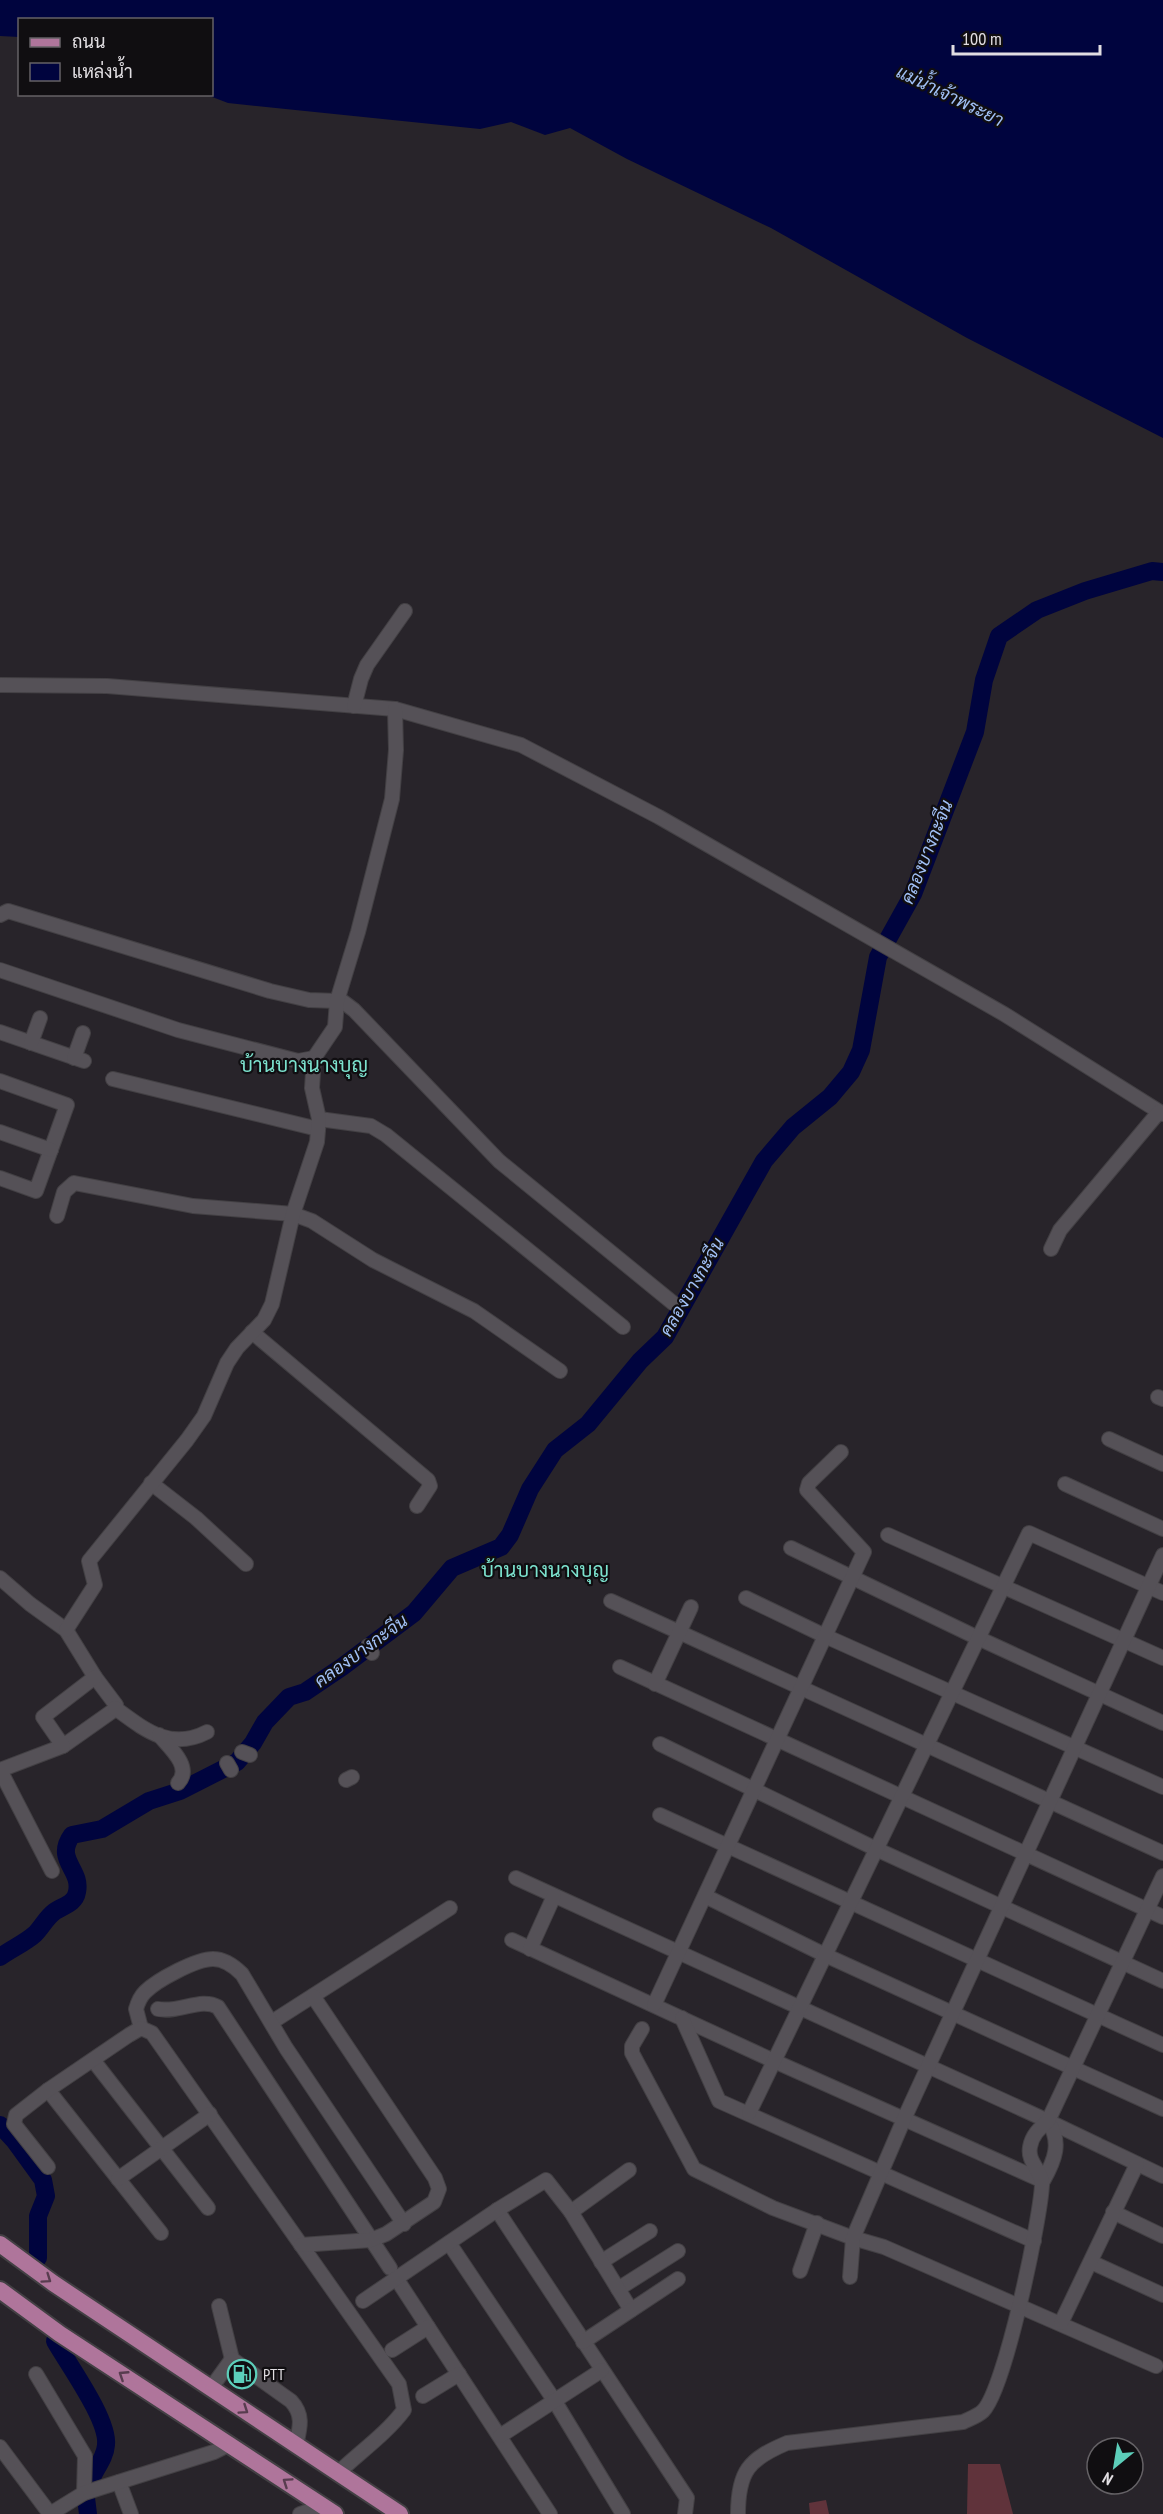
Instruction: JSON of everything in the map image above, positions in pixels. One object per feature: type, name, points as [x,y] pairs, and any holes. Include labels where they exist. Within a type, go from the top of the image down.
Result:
[{"type":"main road","points":[[0,2244],[53,2283],[392,2511]]},
{"type":"main road","points":[[0,2290],[60,2334],[329,2510]]},
{"type":"street","points":[[354,706],[367,665],[405,611]]},
{"type":"street","points":[[0,685],[107,686],[395,709],[521,746],[659,817],[1004,1014],[1160,1108],[1060,1230],[1051,1249]]},
{"type":"street","points":[[66,1630],[95,1585],[89,1561],[187,1440],[204,1416],[227,1363],[264,1320],[272,1304],[293,1214],[317,1142],[318,1124],[312,1088],[314,1058],[335,1027],[338,999],[393,799],[396,750],[395,709]]},
{"type":"street","points":[[0,915],[8,911],[270,991],[309,1000],[338,999],[354,1010],[499,1161],[673,1303]]},
{"type":"street","points":[[0,970],[178,1030],[298,1061],[314,1058]]},
{"type":"street","points":[[31,1043],[39,1018]]},
{"type":"street","points":[[0,1032],[79,1059],[83,1033]]},
{"type":"street","points":[[112,1078],[318,1124],[371,1126],[386,1135],[623,1327]]},
{"type":"street","points":[[0,1081],[68,1105],[36,1191],[0,1178]]},
{"type":"street","points":[[0,1132],[51,1150]]},
{"type":"street","points":[[57,1216],[64,1192],[74,1183],[193,1206],[293,1214],[312,1221],[373,1260],[474,1311],[560,1371]]},
{"type":"street","points":[[252,1332],[428,1480],[430,1486],[417,1506]]},
{"type":"street","points":[[1109,1439],[1163,1464]]},
{"type":"street","points":[[654,2005],[864,1552],[807,1491],[809,1483],[841,1452]]},
{"type":"street","points":[[151,1483],[196,1518],[246,1564]]},
{"type":"street","points":[[1065,1484],[1163,1529]]},
{"type":"street","points":[[748,2113],[1029,1533],[1163,1593]]},
{"type":"street","points":[[888,1535],[1163,1658]]},
{"type":"street","points":[[792,1548],[978,1638],[1163,1723]]},
{"type":"street","points":[[850,2277],[853,2238],[904,2119],[1163,1555]]},
{"type":"street","points":[[0,1578],[30,1604],[66,1630],[95,1677],[116,1705],[115,1708],[138,1725],[159,1735],[183,1740],[193,1739],[207,1732]]},
{"type":"street","points":[[746,1598],[825,1636],[1163,1788]]},
{"type":"street","points":[[611,1601],[1163,1853]]},
{"type":"street","points":[[655,1684],[691,1607]]},
{"type":"street","points":[[620,1667],[1163,1917]]},
{"type":"street","points":[[63,1746],[43,1717],[95,1677]]},
{"type":"street","points":[[52,1871],[0,1770],[63,1746],[115,1708]]},
{"type":"street","points":[[159,1735],[183,1767],[183,1776],[178,1783]]},
{"type":"street","points":[[660,1744],[876,1849],[1163,1981]]},
{"type":"street","points":[[660,1815],[1163,2045]]},
{"type":"street","points":[[1042,2181],[1030,2159],[1030,2147],[1035,2132],[1048,2121],[1163,1876]]},
{"type":"street","points":[[516,1878],[1048,2121],[1163,2176]]},
{"type":"street","points":[[530,1949],[554,1896]]},
{"type":"street","points":[[705,1896],[825,1955],[1163,2109]]},
{"type":"street","points":[[272,2022],[450,1908]]},
{"type":"street","points":[[512,1940],[1042,2181]]},
{"type":"street","points":[[141,2028],[136,2009],[144,1992],[185,1967],[214,1959],[233,1965],[242,1974],[286,2048],[404,2224]]},
{"type":"street","points":[[301,2245],[371,2240],[404,2224],[434,2202],[439,2189],[435,2178],[313,1996]]},
{"type":"street","points":[[158,2009],[178,2010],[203,2002],[218,2007],[550,2514]]},
{"type":"street","points":[[682,2018],[717,2099],[1034,2241]]},
{"type":"street","points":[[48,2167],[14,2121],[16,2115],[48,2090],[141,2028]]},
{"type":"street","points":[[141,2028],[152,2033],[399,2384],[404,2410],[394,2424],[368,2444],[338,2473]]},
{"type":"street","points":[[642,2029],[632,2046],[632,2053],[694,2169],[773,2208],[884,2247],[1156,2366]]},
{"type":"street","points":[[93,2060],[208,2208]]},
{"type":"street","points":[[48,2090],[160,2233]]},
{"type":"street","points":[[118,2179],[210,2114]]},
{"type":"street","points":[[738,2514],[738,2500],[749,2466],[762,2454],[787,2443],[963,2422],[983,2411],[995,2386],[1018,2307],[1034,2241],[1042,2181],[1056,2154],[1055,2131],[1048,2121]]},
{"type":"street","points":[[1061,2324],[1137,2164]]},
{"type":"street","points":[[571,2212],[629,2170]]},
{"type":"street","points":[[363,2301],[393,2273],[449,2243],[546,2180],[571,2212],[631,2310]]},
{"type":"street","points":[[497,2210],[687,2498],[685,2514]]},
{"type":"street","points":[[1113,2212],[1163,2236]]},
{"type":"street","points":[[800,2271],[817,2223]]},
{"type":"street","points":[[601,2262],[650,2231]]},
{"type":"street","points":[[449,2243],[554,2400],[623,2514]]},
{"type":"street","points":[[618,2289],[678,2251]]},
{"type":"street","points":[[1090,2262],[1163,2295]]},
{"type":"street","points":[[583,2342],[678,2279]]},
{"type":"street","points":[[219,2306],[232,2359],[291,2401],[298,2409],[300,2427],[296,2445]]},
{"type":"street","points":[[392,2350],[429,2327]]},
{"type":"street","points":[[211,2388],[232,2359]]},
{"type":"street","points":[[500,2436],[602,2370]]},
{"type":"street","points":[[36,2374],[85,2456],[84,2493]]},
{"type":"street","points":[[423,2396],[459,2374]]},
{"type":"street","points":[[0,2447],[50,2514],[84,2493],[214,2452],[230,2444]]},
{"type":"street","points":[[119,2482],[131,2514]]},
{"type":"street","points":[[300,2514],[329,2510]]},
{"type":"shaded area","points":[[968,2464],[1000,2464],[1013,2514],[967,2514]]},
{"type":"shaded area","points":[[826,2500],[829,2514],[810,2514],[809,2503]]},
{"type":"water","name":"แม่น้ำเจ้าพระยา","points":[[0,0],[1163,0],[1163,438],[967,338],[771,228],[627,159],[570,128],[545,135],[511,122],[480,129],[228,103],[210,96],[213,96],[213,18],[18,18],[18,37],[0,36]]},
{"type":"waterway","name":"คลองบางกะจีน","points":[[0,1957],[31,1937],[51,1914],[71,1902],[76,1896],[76,1877],[66,1851],[72,1835],[102,1829],[149,1801],[180,1791],[237,1762],[253,1743],[265,1722],[289,1697],[305,1692],[414,1613],[452,1568],[501,1547],[510,1535],[530,1489],[555,1450],[588,1424],[640,1361],[665,1337],[764,1161],[793,1127],[830,1097],[851,1072],[861,1050],[878,957],[913,894],[975,732],[984,680],[999,636],[1037,610],[1085,591],[1152,571],[1163,572]]},
{"type":"waterway","name":"คลองบางกะจีน","points":[[0,2125],[43,2180],[46,2196],[38,2216],[38,2258]]},
{"type":"waterway","name":"คลองบางกะจีน","points":[[55,2341],[95,2407],[105,2434],[105,2450],[88,2487]]},
{"type":"waterway","name":"คลองบางกะจีน","points":[[86,2498],[88,2514]]},
{"type":"place","name":"PTT","points":[[242,2374]]},
{"type":"district","name":"บ้านบางนางบุญ","points":[[304,1065]]},
{"type":"district","name":"บ้านบางนางบุญ","points":[[545,1570]]}]
